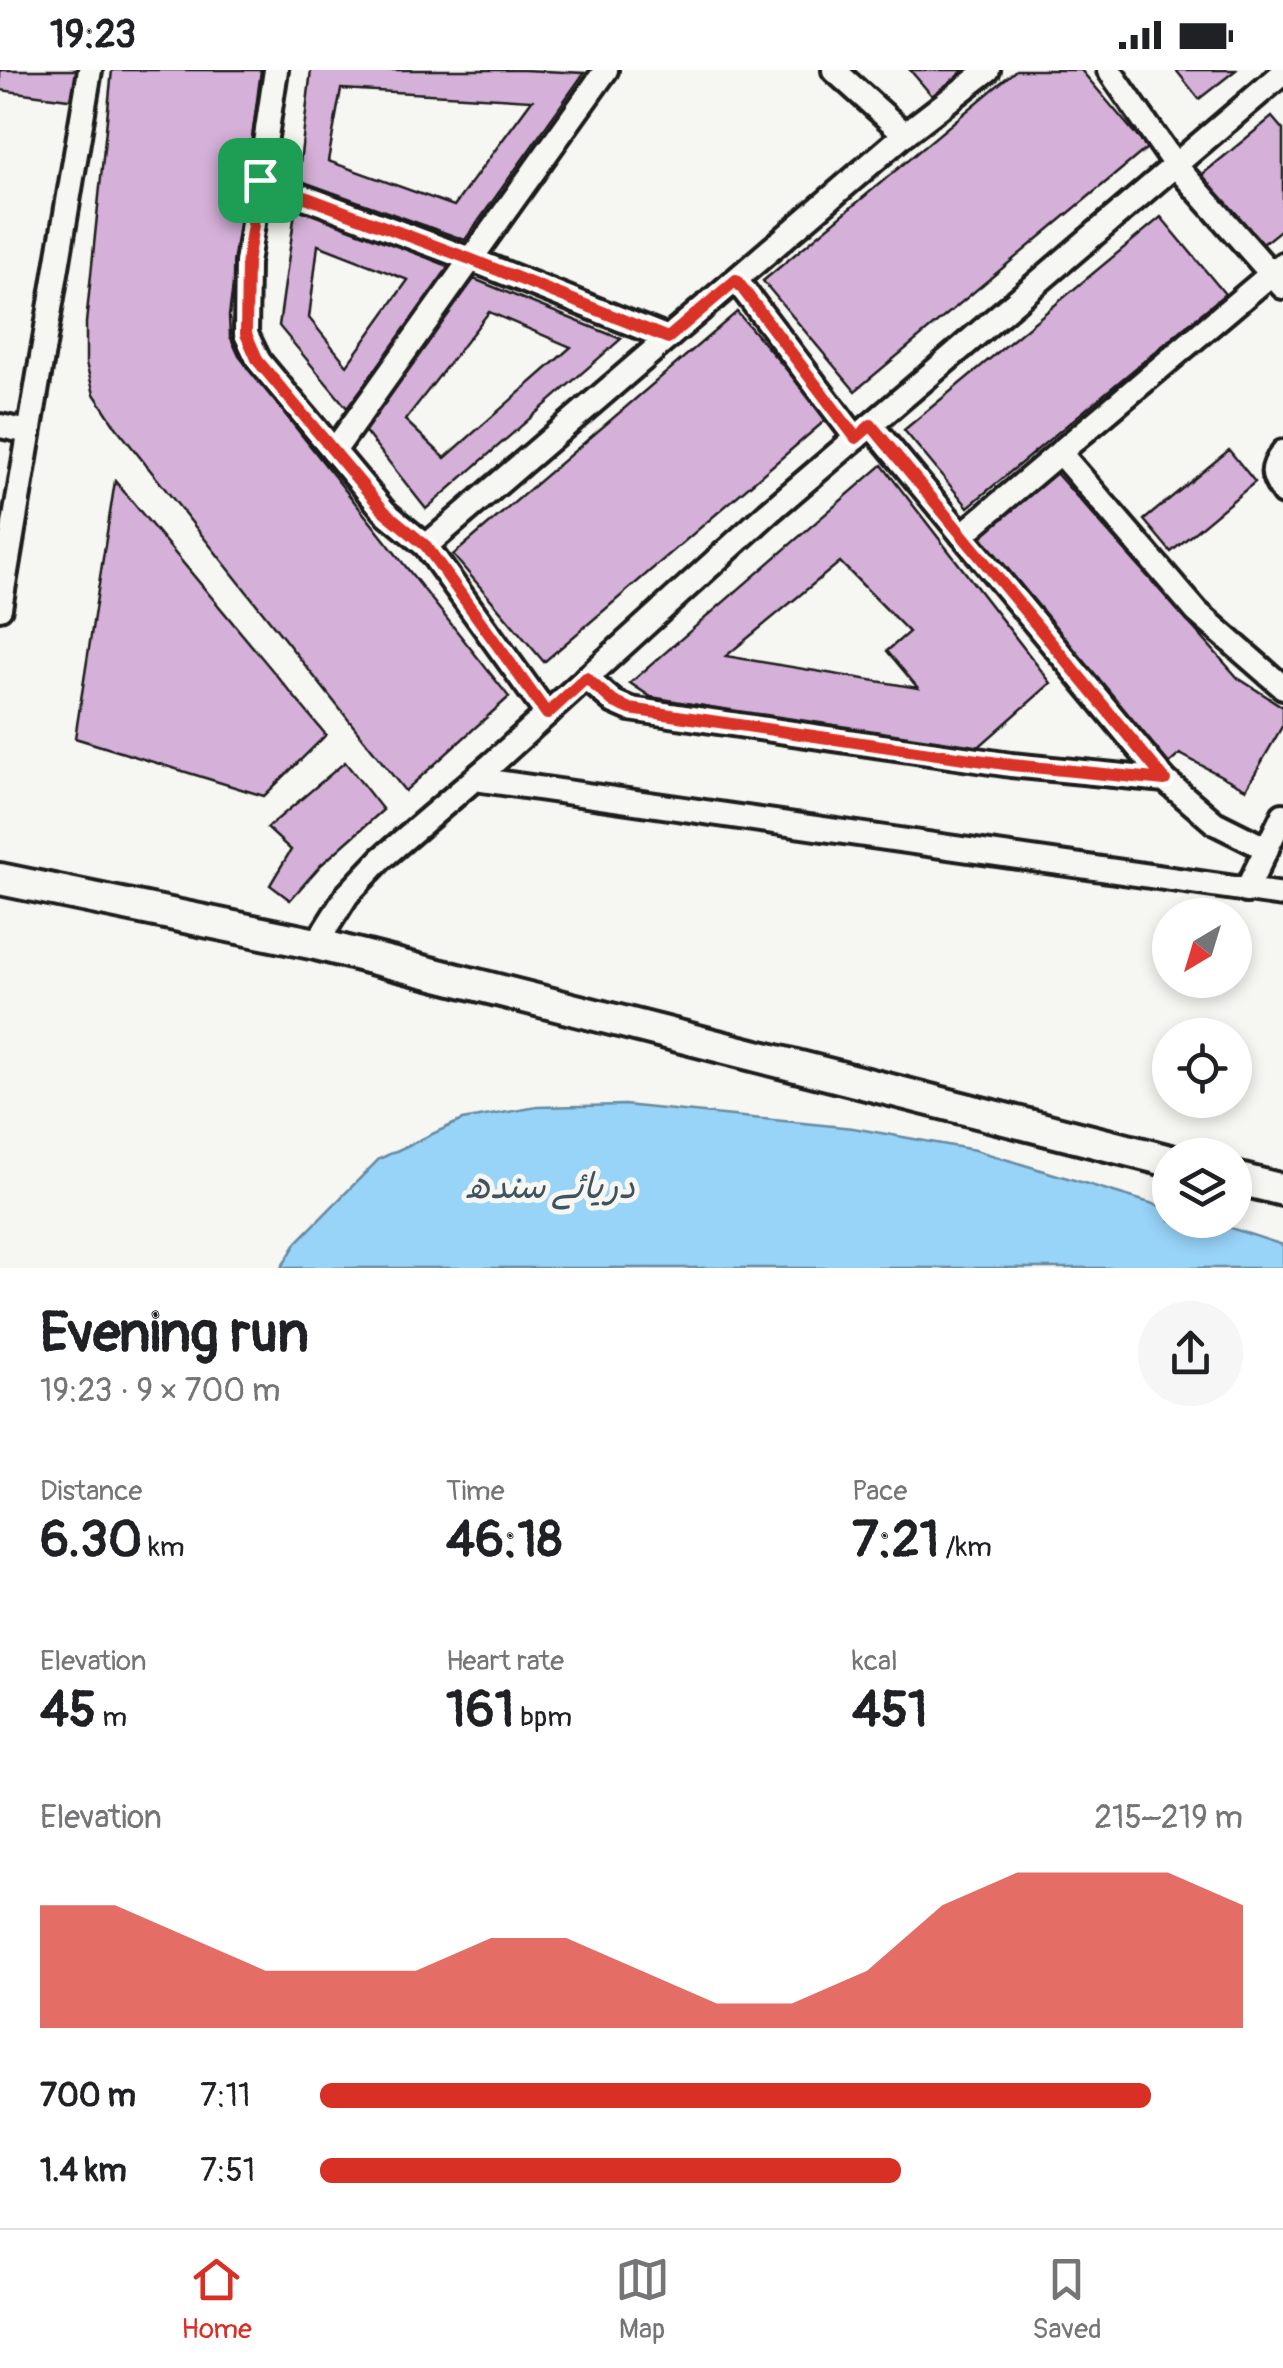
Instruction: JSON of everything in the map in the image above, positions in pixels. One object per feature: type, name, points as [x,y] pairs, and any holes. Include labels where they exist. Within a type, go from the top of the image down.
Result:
[{"type":"main road","points":[[0,880],[316,944],[1152,1156]]},
{"type":"main road","points":[[1252,1182],[1283,1190]]},
{"type":"street","points":[[0,608],[90,70]]},
{"type":"street","points":[[276,70],[247,263],[246,334],[258,361],[385,512],[426,546],[547,714]]},
{"type":"street","points":[[334,451],[606,70]]},
{"type":"street","points":[[834,70],[905,134]]},
{"type":"street","points":[[426,546],[905,134],[988,70]]},
{"type":"street","points":[[962,535],[1279,276],[1175,165],[1109,70]]},
{"type":"street","points":[[316,944],[346,895],[381,859],[863,432],[1283,73]]},
{"type":"street","points":[[260,180],[668,338]]},
{"type":"street","points":[[736,280],[863,432],[962,535],[1165,780],[1216,824],[1266,849]]},
{"type":"street","points":[[0,426],[29,432]]},
{"type":"street","points":[[1283,452],[1272,467],[1272,477],[1283,494]]},
{"type":"street","points":[[1060,453],[1196,612],[1283,687]]},
{"type":"street","points":[[586,678],[614,702],[630,709],[1012,765],[1165,780]]},
{"type":"street","points":[[475,778],[1283,895]]},
{"type":"street","points":[[1246,890],[1283,815]]},
{"type":"water","name":"دریائے سندھ","points":[[624,1105],[853,1128],[975,1150],[1152,1204],[1152,1238],[1252,1238],[1252,1235],[1283,1245],[1283,1268],[281,1268],[297,1242],[379,1159],[462,1120],[537,1107]]},
{"type":"building","points":[[0,70],[80,70],[76,100],[0,90]]},
{"type":"building","points":[[112,70],[261,70],[229,316],[230,336],[239,356],[509,697],[405,791],[116,427],[94,394],[86,363],[86,323]]},
{"type":"building","points":[[311,70],[584,73],[465,240],[298,180]],"holes":[[[341,89],[532,100],[454,206],[328,161]]]},
{"type":"building","points":[[910,70],[964,70],[934,98]]},
{"type":"building","points":[[1016,70],[1081,70],[1147,148],[855,391],[763,281]]},
{"type":"building","points":[[1176,70],[1236,70],[1199,99]]},
{"type":"building","points":[[1272,117],[1283,130],[1283,228],[1258,248],[1199,177]]},
{"type":"building","points":[[296,205],[453,268],[347,408],[279,326]],"holes":[[[318,245],[408,280],[347,365],[309,318]]]},
{"type":"building","points":[[1161,217],[1225,294],[968,507],[904,430]]},
{"type":"building","points":[[474,279],[621,339],[426,509],[363,429]],"holes":[[[489,312],[571,347],[445,458],[405,420]]]},
{"type":"building","points":[[737,312],[828,418],[544,662],[453,555]]},
{"type":"building","points":[[1229,450],[1255,482],[1171,552],[1144,520]]},
{"type":"building","points":[[882,465],[1051,683],[973,752],[651,697],[630,683]],"holes":[[[840,562],[909,632],[887,651],[918,688],[726,656]]]},
{"type":"building","points":[[1054,471],[1238,678],[1283,707],[1283,725],[1246,789],[1180,754],[1164,768],[1073,665],[980,536]]},
{"type":"building","points":[[115,481],[326,735],[264,796],[75,738]]},
{"type":"building","points":[[345,762],[383,810],[321,865],[290,900],[270,885],[291,850],[267,828]]},
{"type":"route","points":[[260,180],[668,338],[736,280],[856,438],[871,425],[1165,780],[1012,765],[630,709],[614,702],[586,678],[547,714],[426,546],[385,512],[258,361],[246,334],[247,263],[260,180]]}]
